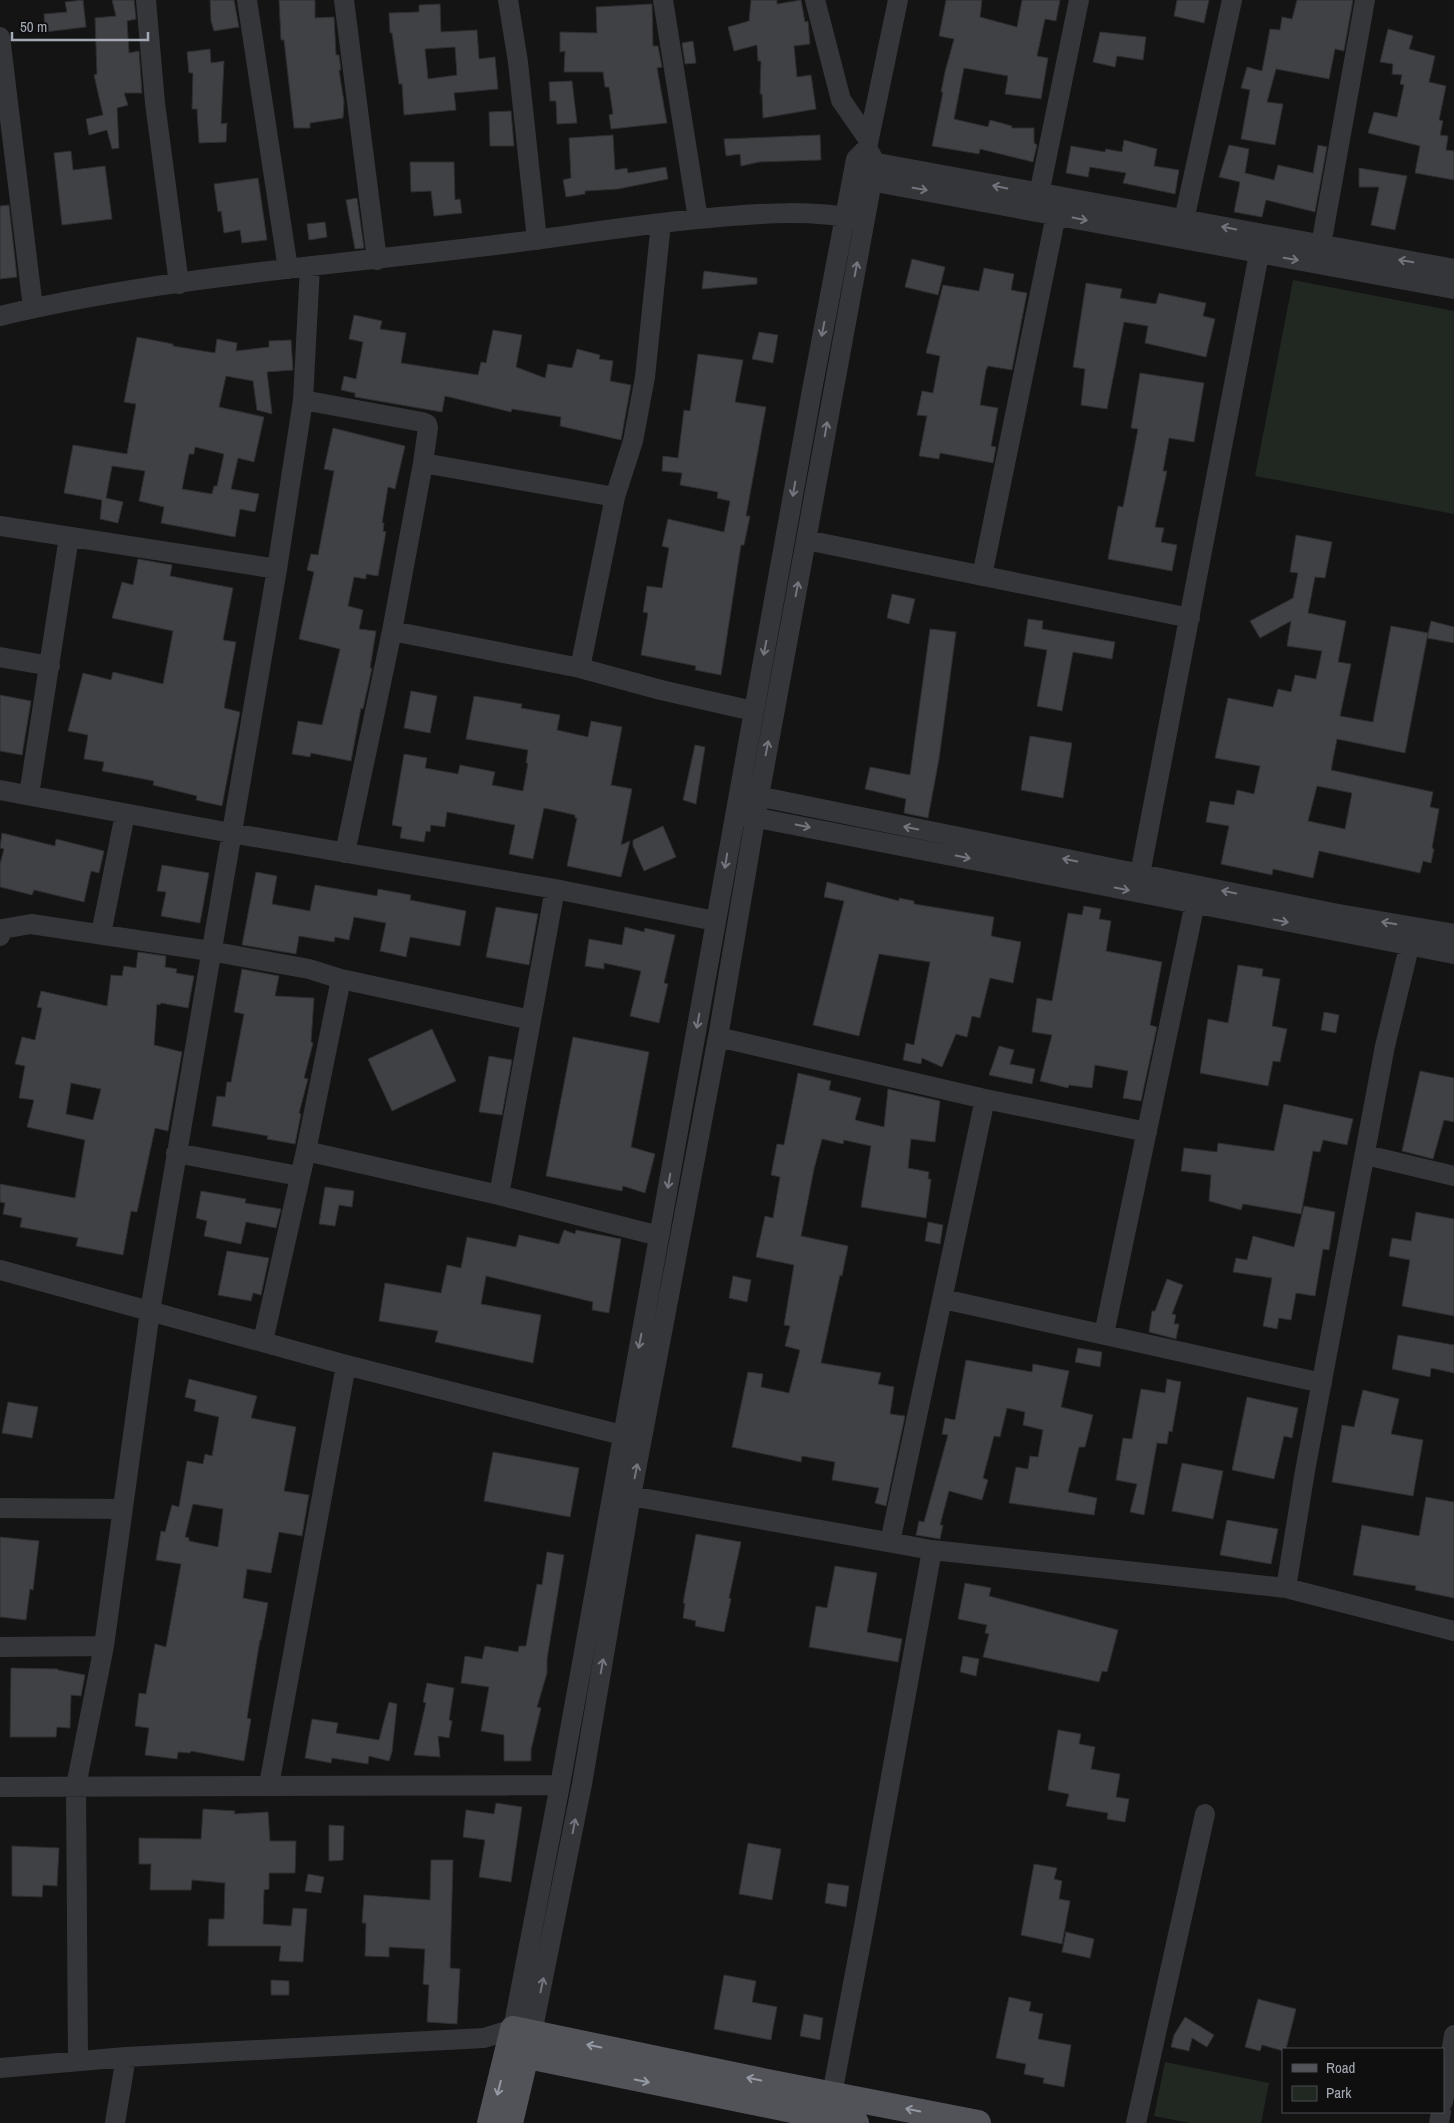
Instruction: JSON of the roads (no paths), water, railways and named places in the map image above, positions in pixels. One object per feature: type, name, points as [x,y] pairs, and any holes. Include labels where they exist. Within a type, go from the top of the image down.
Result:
[{"type":"main road","points":[[520,2043],[838,2115],[978,2123]]},
{"type":"main road","points":[[490,2123],[520,2043]]},
{"type":"main road","points":[[510,2123],[520,2043]]},
{"type":"street","points":[[146,0],[155,103],[179,284]]},
{"type":"street","points":[[248,0],[288,269]]},
{"type":"street","points":[[344,0],[377,260]]},
{"type":"street","points":[[508,0],[518,62],[537,240]]},
{"type":"street","points":[[662,0],[698,219]]},
{"type":"street","points":[[815,0],[841,100],[865,161]]},
{"type":"street","points":[[520,2043],[580,1794],[631,1496],[718,1037],[758,796],[806,540],[865,161],[898,0]]},
{"type":"street","points":[[1039,194],[1079,0]]},
{"type":"street","points":[[1184,220],[1232,0]]},
{"type":"street","points":[[1322,246],[1365,0]]},
{"type":"street","points":[[0,37],[33,308]]},
{"type":"street","points":[[865,161],[1454,270]]},
{"type":"street","points":[[865,161],[1056,215],[1454,289]]},
{"type":"street","points":[[0,316],[33,308],[179,284],[661,223],[803,212],[855,219]]},
{"type":"street","points":[[982,576],[1056,215]]},
{"type":"street","points":[[520,2043],[560,1785],[734,813],[753,711],[855,219]]},
{"type":"street","points":[[580,668],[615,497],[633,441],[645,377],[661,223]]},
{"type":"street","points":[[1140,874],[1259,254]]},
{"type":"street","points":[[78,2060],[76,1786],[104,1646],[150,1311],[210,951],[277,568],[303,400],[310,266]]},
{"type":"street","points":[[303,400],[427,424],[423,463],[392,631],[345,853]]},
{"type":"street","points":[[423,463],[615,497]]},
{"type":"street","points":[[0,526],[277,568]]},
{"type":"street","points":[[29,795],[69,536]]},
{"type":"street","points":[[806,540],[1190,618]]},
{"type":"street","points":[[392,631],[580,668],[661,690],[753,711]]},
{"type":"street","points":[[0,657],[50,666]]},
{"type":"street","points":[[0,790],[231,833],[555,889],[715,921]]},
{"type":"street","points":[[738,792],[1140,874],[1412,937],[1454,954]]},
{"type":"street","points":[[734,813],[1195,903],[1412,937],[1454,934]]},
{"type":"street","points":[[101,934],[125,814]]},
{"type":"street","points":[[499,1195],[555,889]]},
{"type":"street","points":[[1104,1334],[1195,903]]},
{"type":"street","points":[[0,936],[2,930],[31,924],[210,951],[309,969],[341,979],[531,1020]]},
{"type":"street","points":[[1286,1588],[1385,1046],[1412,937]]},
{"type":"street","points":[[263,1341],[306,1151],[341,979]]},
{"type":"street","points":[[718,1037],[985,1099],[1147,1132]]},
{"type":"street","points":[[890,1542],[985,1099]]},
{"type":"street","points":[[306,1151],[499,1195],[659,1236]]},
{"type":"street","points":[[176,1153],[299,1176]]},
{"type":"street","points":[[1366,1155],[1454,1176]]},
{"type":"street","points":[[0,1270],[346,1365],[622,1436]]},
{"type":"street","points":[[942,1299],[1322,1383]]},
{"type":"street","points":[[269,1785],[346,1365]]},
{"type":"street","points":[[631,1496],[932,1550],[1286,1588],[1454,1631]]},
{"type":"street","points":[[0,1508],[124,1509]]},
{"type":"street","points":[[838,2115],[932,1550]]},
{"type":"street","points":[[0,1647],[104,1646]]},
{"type":"street","points":[[0,1787],[560,1785]]},
{"type":"street","points":[[1136,2123],[1205,1814]]},
{"type":"street","points":[[1444,2096],[1454,2035]]},
{"type":"street","points":[[0,2068],[126,2057],[484,2038],[520,2043]]},
{"type":"street","points":[[115,2123],[126,2057]]}]
